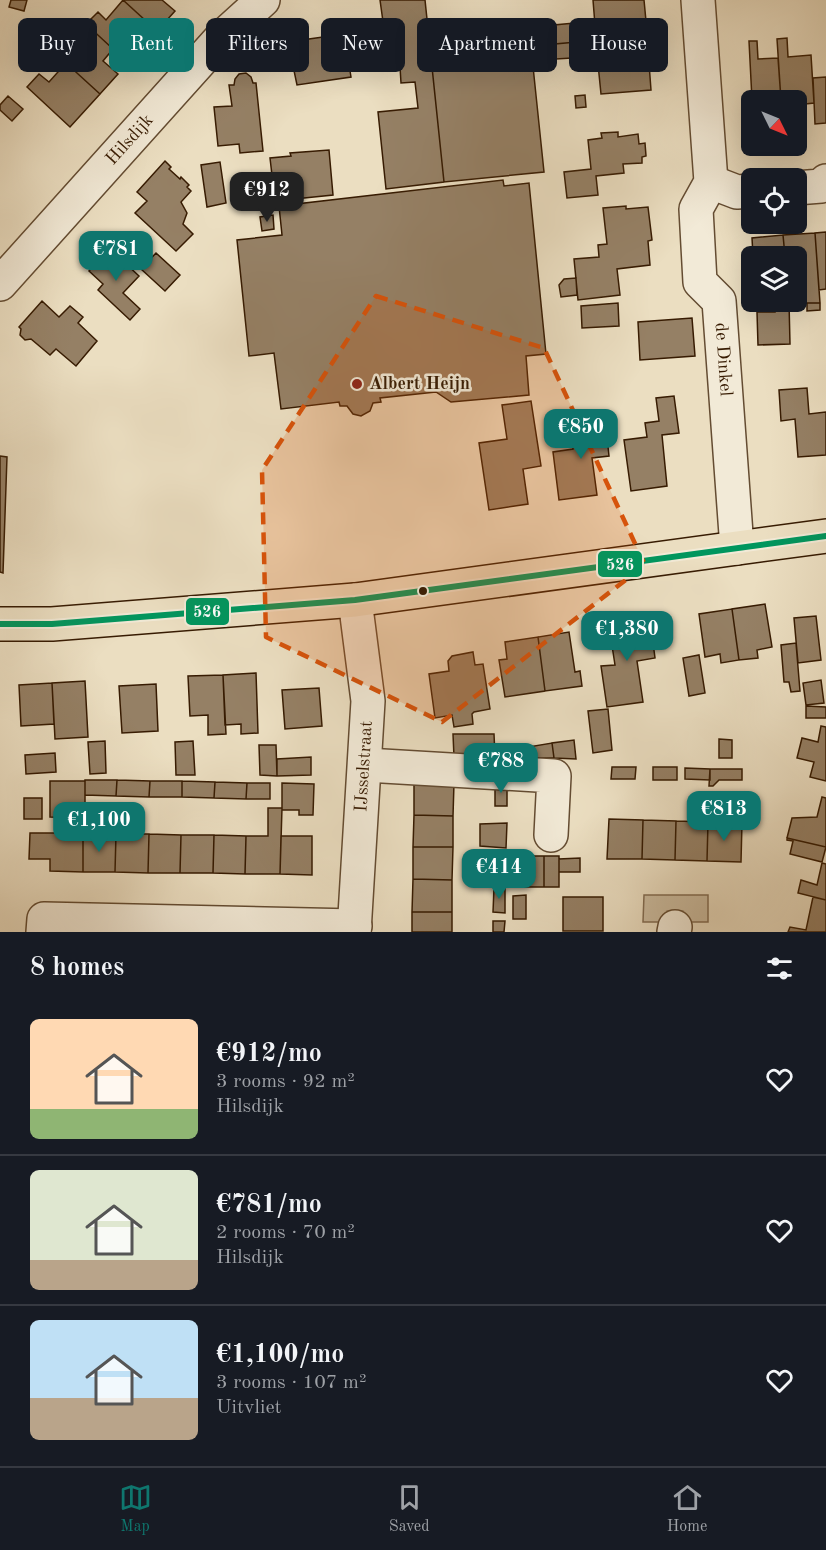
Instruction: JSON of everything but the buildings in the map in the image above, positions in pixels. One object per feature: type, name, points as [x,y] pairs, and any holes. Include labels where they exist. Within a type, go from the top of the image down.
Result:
[{"type":"main road","points":[[0,624],[52,624],[355,600],[826,536]]},
{"type":"street","name":"Hilsdijk","points":[[0,284],[221,38],[262,0]]},
{"type":"street","points":[[698,0],[711,182],[741,192]]},
{"type":"street","points":[[807,187],[821,186],[826,181]]},
{"type":"street","name":"de Dinkel","points":[[711,182],[696,209],[700,282],[719,301],[737,548]]},
{"type":"street","name":"IJsselstraat","points":[[355,600],[368,701],[355,929]]},
{"type":"street","points":[[366,765],[554,776],[551,835]]},
{"type":"street","points":[[43,932],[44,919],[355,929]]},
{"type":"highlighted area","points":[[376,296],[544,348],[645,565],[442,722],[266,637],[262,470]]},
{"type":"shaded area","points":[[644,895],[708,895],[708,922],[643,922]]},
{"type":"transit line","name":"526","points":[[0,624],[52,624],[355,600],[826,536]]},
{"type":"place","name":"Albert Heijn","points":[[357,384]]}]
